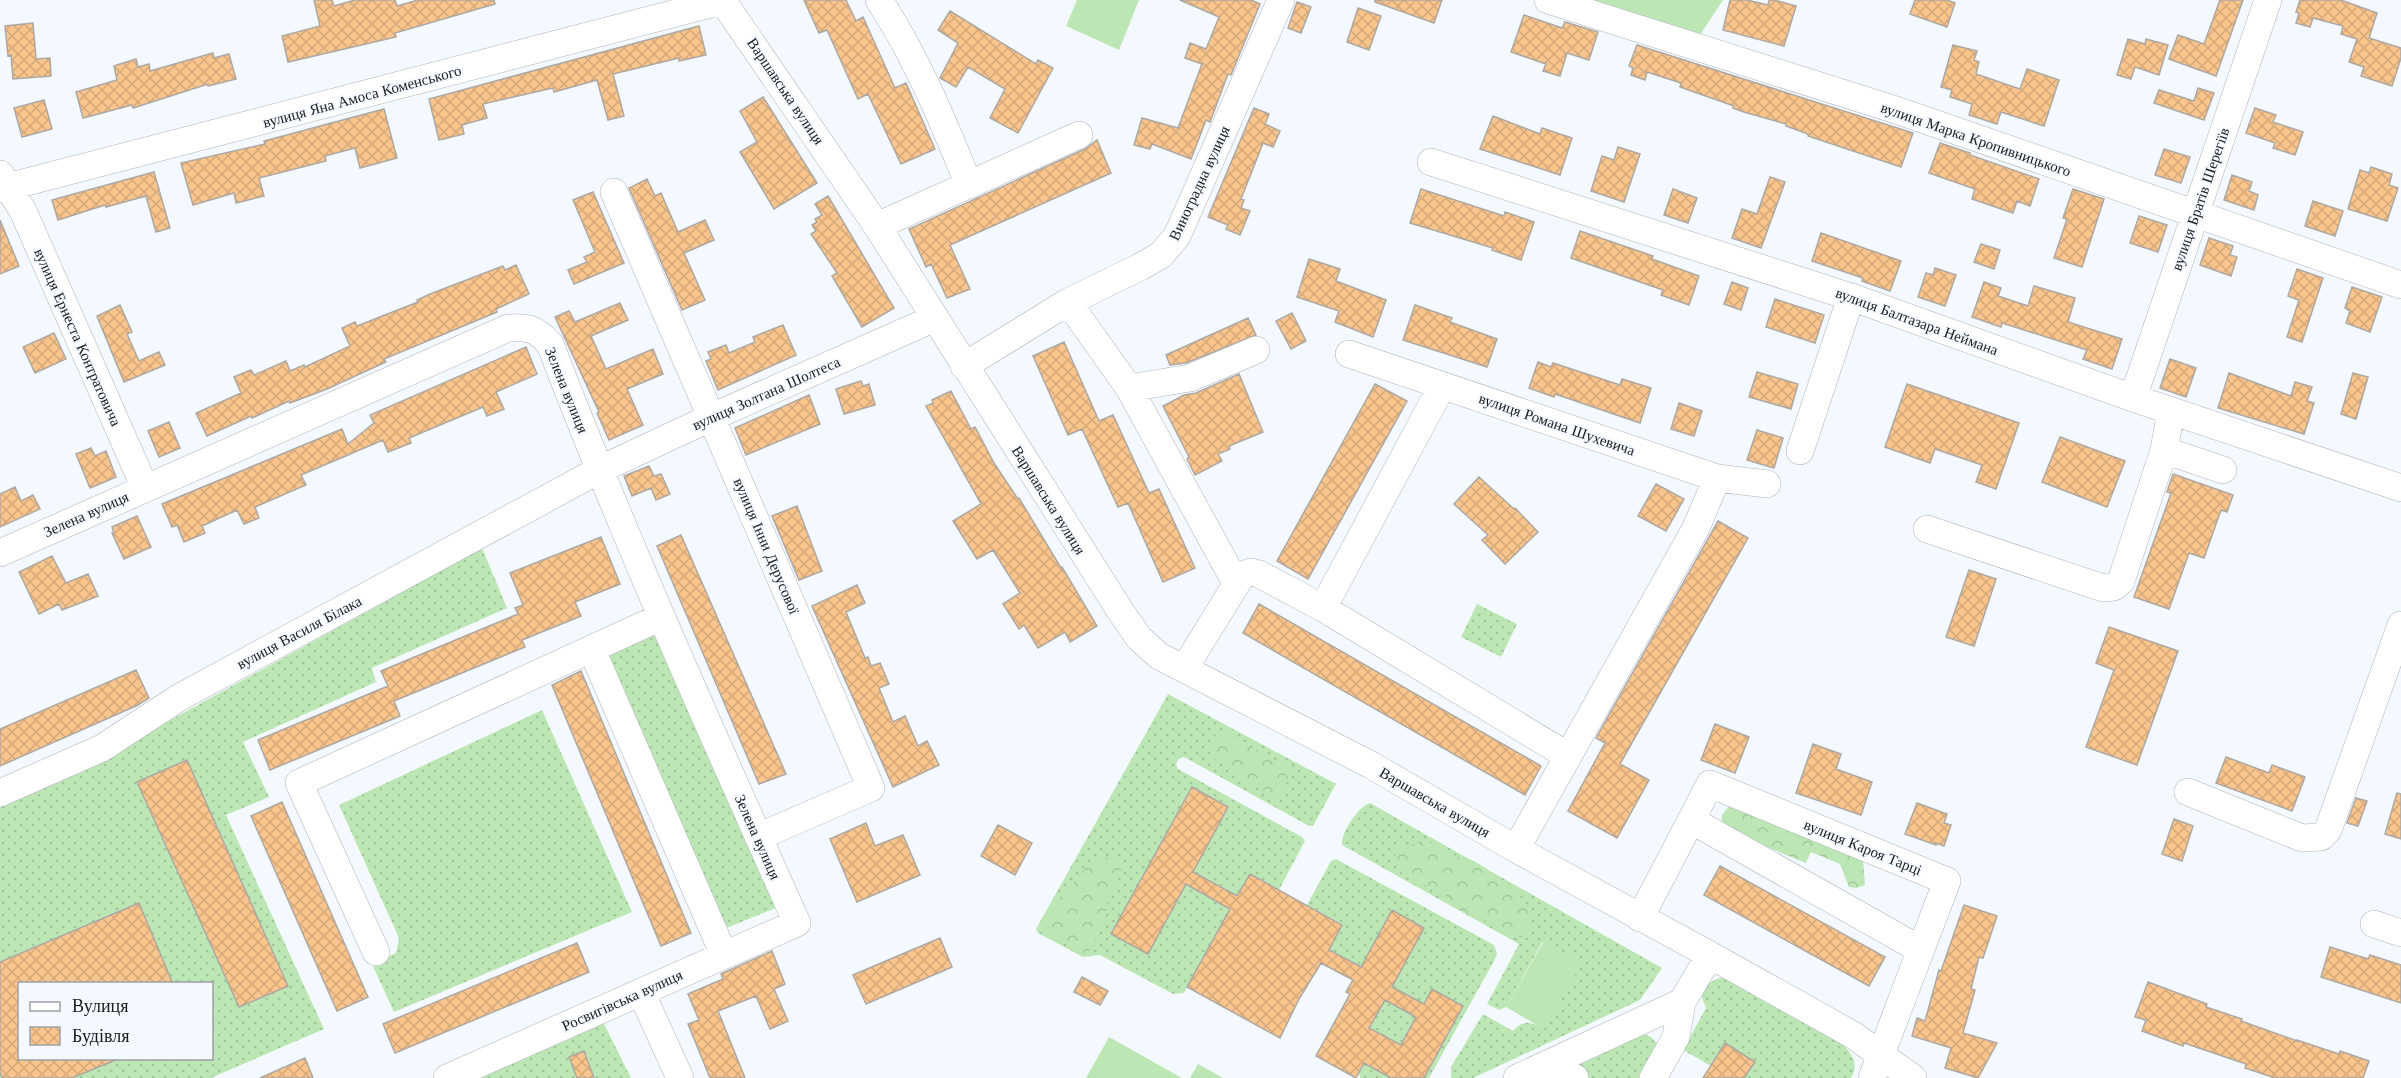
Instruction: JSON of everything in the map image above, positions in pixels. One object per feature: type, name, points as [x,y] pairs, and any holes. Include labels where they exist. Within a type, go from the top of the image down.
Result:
[{"type":"street","points":[[879,0],[893,21],[933,97],[969,185]]},
{"type":"street","name":"Виноградна вулиця","points":[[964,366],[1068,302],[1161,255],[1177,236],[1281,0]]},
{"type":"street","name":"вулиця Марка Кропивницького","points":[[1548,0],[1885,106],[2401,285]]},
{"type":"street","name":"вулиця Братів Шерегіїв","points":[[2133,398],[2268,0]]},
{"type":"street","name":"вулиця Яна Амоса Коменського","points":[[3,184],[724,1]]},
{"type":"street","name":"Варшавська вулиця","points":[[724,1],[877,226],[1139,638],[1153,650],[1184,669],[1371,765],[1516,849],[1853,1035],[1877,1067]]},
{"type":"street","points":[[877,226],[1079,135]]},
{"type":"street","name":"вулиця Балтазара Неймана","points":[[1431,162],[1851,297],[2133,398],[2401,488]]},
{"type":"street","name":"вулиця Ернеста Контратовича","points":[[3,184],[23,212],[145,488]]},
{"type":"street","name":"вулиця Інни Дерусової","points":[[614,192],[871,788],[758,837]]},
{"type":"street","points":[[1800,451],[1851,297]]},
{"type":"street","points":[[1068,302],[1129,388],[1236,583]]},
{"type":"street","name":"вулиця Золтана Шолтеса","points":[[598,470],[935,318]]},
{"type":"street","name":"Зелена вулиця","points":[[0,553],[508,328],[525,327],[539,333],[550,344],[598,470],[797,923]]},
{"type":"street","points":[[1129,388],[1190,378],[1256,350]]},
{"type":"street","name":"вулиця Романа Шухевича","points":[[1349,354],[1717,478],[1767,484]]},
{"type":"street","points":[[1323,608],[1442,386]]},
{"type":"street","points":[[1927,529],[2103,588],[2114,587],[2121,581],[2164,450],[2171,411]]},
{"type":"street","points":[[2164,450],[2223,470]]},
{"type":"street","name":"вулиця Василя Білака","points":[[0,794],[102,748],[180,697],[598,470]]},
{"type":"street","points":[[1516,849],[1696,528],[1717,478]]},
{"type":"street","points":[[1184,669],[1236,583],[1242,575],[1251,572],[1323,608],[1568,756]]},
{"type":"street","points":[[376,952],[298,783],[661,617]]},
{"type":"street","points":[[2188,792],[2302,838],[2321,837],[2328,830],[2401,625]]},
{"type":"street","points":[[592,650],[724,955]]},
{"type":"street","name":"вулиця Кароя Тарці","points":[[1640,918],[1710,784],[1947,881],[1877,1067]]},
{"type":"street","points":[[1691,820],[1922,950]]},
{"type":"street","name":"Росвигівська вулиця","points":[[447,1078],[797,923]]},
{"type":"street","points":[[2374,924],[2401,933]]},
{"type":"street","points":[[1653,1078],[1676,1037],[1682,1002],[1710,955]]},
{"type":"street","points":[[641,992],[680,1078]]},
{"type":"street","points":[[1517,1078],[1545,1071],[1682,1002]]},
{"type":"street","points":[[1877,1067],[1913,1078]]},
{"type":"street","points":[[1545,1071],[1575,1078]]},
{"type":"green space","points":[[1077,0],[1139,0],[1119,50],[1066,26]]},
{"type":"green space","points":[[1581,0],[1723,0],[1698,38]]},
{"type":"green space","points":[[482,548],[507,608],[372,668],[376,682],[243,742],[269,797],[226,815],[324,1029],[211,1078],[0,1078],[0,805],[62,780]]},
{"type":"green space","points":[[1477,604],[1517,624],[1501,657],[1461,637]]},
{"type":"green space","points":[[661,617],[788,903],[714,933],[592,650]]},
{"type":"green space","points":[[1168,694],[1336,784],[1313,826],[1309,826],[1184,757],[1178,759],[1176,765],[1178,769],[1302,837],[1305,841],[1279,890],[1250,874],[1237,896],[1193,872],[1228,807],[1192,787],[1112,933],[1186,884],[1230,909],[1184,993],[1173,994],[1100,955],[1083,957],[1038,933],[1036,929]]},
{"type":"green space","points":[[542,710],[632,912],[394,1012],[372,964],[396,953],[399,938],[339,805]]},
{"type":"green space","points":[[1216,728],[1290,768],[1291,779],[1285,784],[1286,792],[1279,796],[1266,795],[1261,787],[1246,786],[1236,780],[1228,762],[1215,760],[1211,743],[1215,739]]},
{"type":"green space","points":[[1370,803],[1662,968],[1640,1000],[1473,1078],[1451,1078],[1451,1067],[1483,1014],[1513,1031],[1524,1023],[1544,1029],[1543,941],[1506,1007],[1499,1010],[1487,1004],[1519,944],[1342,845],[1344,834],[1351,821],[1360,809]]},
{"type":"green space","points":[[1729,806],[1863,860],[1865,885],[1856,888],[1849,887],[1840,864],[1811,852],[1806,863],[1729,832],[1722,825],[1722,815]]},
{"type":"green space","points":[[1422,842],[1434,843],[1449,854],[1472,860],[1486,868],[1493,877],[1518,889],[1519,895],[1533,912],[1530,928],[1523,932],[1522,937],[1499,932],[1479,916],[1463,912],[1435,885],[1426,886],[1397,870],[1395,854],[1400,848]]},
{"type":"green space","points":[[1112,857],[1121,859],[1121,874],[1107,898],[1107,910],[1095,934],[1095,943],[1092,948],[1084,953],[1074,949],[1066,942],[1047,935],[1039,926],[1057,900],[1091,860]]},
{"type":"green space","points":[[1336,859],[1494,945],[1497,954],[1494,961],[1429,1078],[1424,1078],[1463,1006],[1432,989],[1424,1004],[1392,987],[1424,928],[1392,911],[1361,967],[1329,950],[1342,924],[1307,905],[1331,861]]},
{"type":"green space","points":[[1544,941],[1582,963],[1544,1029],[1506,1007]]},
{"type":"green space","points":[[1719,978],[1726,978],[1843,1045],[1855,1064],[1851,1078],[1744,1078],[1754,1062],[1711,1066],[1683,1050],[1706,1008],[1701,995],[1709,983]]},
{"type":"green space","points":[[1385,1000],[1416,1017],[1391,1078],[1360,1078],[1359,1073],[1380,1034],[1360,1023]]},
{"type":"green space","points":[[603,1022],[631,1078],[471,1078]]},
{"type":"green space","points":[[1644,1034],[1651,1037],[1659,1046],[1644,1078],[1585,1078],[1574,1061]]},
{"type":"green space","points":[[1109,1037],[1182,1078],[1086,1078]]},
{"type":"green space","points":[[1198,1064],[1223,1078],[1190,1078]]},
{"type":"building","points":[[314,0],[332,0],[334,6],[355,0],[395,0],[397,6],[418,0],[494,0],[495,4],[395,33],[396,37],[288,62],[282,36],[320,26]]},
{"type":"building","points":[[804,0],[846,0],[856,21],[863,17],[895,88],[906,83],[935,149],[901,164],[868,94],[858,99],[827,30],[819,33]]},
{"type":"building","points":[[1180,0],[1251,0],[1260,4],[1231,75],[1228,74],[1210,122],[1206,120],[1191,159],[1152,144],[1150,149],[1134,145],[1142,118],[1178,128],[1202,64],[1185,58],[1190,43],[1206,49],[1219,17]]},
{"type":"building","points":[[1375,0],[1442,0],[1434,23],[1375,2]]},
{"type":"building","points":[[1730,0],[1747,0],[1768,5],[1769,0],[1774,0],[1796,6],[1784,46],[1723,30]]},
{"type":"building","points":[[1915,0],[1947,0],[1955,3],[1947,27],[1910,14]]},
{"type":"building","points":[[2220,0],[2243,0],[2216,76],[2169,59],[2178,35],[2204,44]]},
{"type":"building","points":[[2300,0],[2341,0],[2377,13],[2369,38],[2401,48],[2401,58],[2392,86],[2361,76],[2364,67],[2349,62],[2357,39],[2341,34],[2343,26],[2313,18],[2310,27],[2296,23],[2299,13],[2296,12]]},
{"type":"building","points":[[1297,2],[1311,7],[1301,33],[1288,28]]},
{"type":"building","points":[[1358,8],[1381,16],[1369,50],[1347,42]]},
{"type":"building","points":[[950,11],[1036,64],[1038,60],[1053,68],[1018,133],[990,118],[1005,89],[968,67],[956,87],[940,78],[958,43],[938,30]]},
{"type":"building","points":[[1524,15],[1562,28],[1565,22],[1598,32],[1589,60],[1567,53],[1560,76],[1543,71],[1546,64],[1511,52]]},
{"type":"building","points":[[33,23],[36,59],[50,58],[51,76],[13,79],[5,26]]},
{"type":"building","points":[[699,26],[706,55],[679,61],[679,58],[613,74],[624,116],[608,120],[597,80],[554,92],[553,88],[483,104],[487,118],[462,125],[464,134],[439,140],[429,99]]},
{"type":"building","points":[[2128,39],[2145,44],[2146,39],[2168,45],[2159,75],[2135,67],[2131,79],[2117,75]]},
{"type":"building","points":[[1637,45],[1913,133],[1901,167],[1808,136],[1786,124],[1733,108],[1734,106],[1680,87],[1681,83],[1647,72],[1645,80],[1631,75],[1633,68],[1629,66]]},
{"type":"building","points":[[1953,45],[1977,51],[1974,60],[1979,62],[1976,74],[2020,89],[2027,69],[2059,80],[2044,126],[2001,112],[1997,124],[1969,115],[1972,104],[1950,97],[1952,90],[1941,87]]},
{"type":"building","points":[[213,53],[214,58],[229,54],[236,79],[208,86],[208,84],[133,108],[132,105],[83,118],[76,92],[117,80],[114,66],[136,59],[138,67],[149,64],[150,71]]},
{"type":"building","points":[[2198,88],[2214,93],[2204,120],[2154,103],[2159,90],[2194,101]]},
{"type":"building","points":[[763,97],[817,183],[774,209],[740,152],[757,142],[740,111]]},
{"type":"building","points":[[44,100],[52,129],[22,137],[14,108]]},
{"type":"building","points":[[1254,108],[1269,114],[1265,124],[1280,131],[1273,147],[1263,143],[1241,199],[1244,200],[1241,208],[1250,211],[1240,235],[1226,229],[1228,225],[1208,217]]},
{"type":"building","points":[[2255,108],[2276,115],[2273,122],[2303,132],[2295,155],[2273,148],[2275,143],[2246,133]]},
{"type":"building","points":[[384,109],[397,158],[360,168],[355,148],[325,156],[326,161],[259,178],[264,196],[236,203],[234,193],[193,205],[181,163],[265,144],[264,141]]},
{"type":"building","points":[[1493,116],[1540,134],[1542,128],[1572,138],[1560,175],[1480,149]]},
{"type":"building","points":[[1097,140],[1111,173],[950,245],[970,289],[947,298],[931,264],[926,267],[909,229],[1085,149]]},
{"type":"building","points":[[1940,143],[2039,179],[2030,206],[2017,201],[2013,213],[1972,199],[1975,189],[1929,173]]},
{"type":"building","points":[[1618,147],[1640,154],[1624,202],[1591,191],[1602,156],[1614,160]]},
{"type":"building","points":[[2164,149],[2190,157],[2181,183],[2155,175]]},
{"type":"building","points":[[2371,167],[2392,174],[2389,185],[2398,188],[2387,221],[2348,209],[2360,170],[2369,173]]},
{"type":"building","points":[[154,172],[170,228],[156,232],[146,196],[106,207],[105,205],[58,220],[52,200]]},
{"type":"building","points":[[2232,175],[2252,182],[2249,191],[2258,195],[2254,210],[2224,200]]},
{"type":"building","points":[[1770,177],[1785,182],[1761,248],[1732,238],[1742,209],[1757,214]]},
{"type":"building","points":[[647,179],[655,196],[661,193],[678,232],[705,220],[714,240],[684,253],[705,300],[682,310],[629,188]]},
{"type":"building","points":[[1421,189],[1504,216],[1505,212],[1534,222],[1521,260],[1492,250],[1493,248],[1410,223]]},
{"type":"building","points":[[1673,189],[1697,198],[1688,223],[1664,215]]},
{"type":"building","points":[[2073,189],[2104,199],[2082,267],[2054,258],[2067,219],[2063,218]]},
{"type":"building","points":[[593,192],[624,263],[574,284],[568,270],[587,262],[584,257],[595,252],[573,200]]},
{"type":"building","points":[[828,196],[894,308],[862,327],[832,276],[837,273],[811,234],[816,231],[812,225],[817,222],[815,219],[822,215],[815,204]]},
{"type":"building","points":[[2313,201],[2343,211],[2335,236],[2305,226]]},
{"type":"building","points":[[2139,216],[2167,225],[2158,252],[2130,243]]},
{"type":"building","points":[[0,220],[19,266],[0,274]]},
{"type":"building","points":[[1580,231],[1653,256],[1652,259],[1699,276],[1689,305],[1661,295],[1663,290],[1571,258]]},
{"type":"building","points":[[1821,233],[1901,261],[1890,291],[1862,281],[1863,278],[1812,261]]},
{"type":"building","points":[[2209,238],[2233,246],[2230,255],[2237,257],[2231,276],[2200,265]]},
{"type":"building","points":[[1981,244],[2000,250],[1994,269],[1974,262]]},
{"type":"building","points":[[1309,259],[1340,269],[1336,281],[1386,300],[1373,337],[1335,322],[1339,311],[1297,297]]},
{"type":"building","points":[[516,265],[529,294],[496,309],[497,312],[384,359],[386,362],[327,389],[290,403],[289,401],[207,436],[196,413],[241,393],[234,377],[251,370],[254,375],[286,361],[290,371],[304,365],[305,367],[350,346],[342,328],[355,322],[357,326],[418,302],[417,300],[430,294],[503,266],[505,270]]},
{"type":"building","points":[[1935,268],[1956,275],[1945,306],[1918,297],[1926,273],[1933,275]]},
{"type":"building","points":[[2297,269],[2323,278],[2302,342],[2287,337],[2299,300],[2288,296]]},
{"type":"building","points":[[1732,282],[1748,288],[1741,310],[1724,304]]},
{"type":"building","points":[[1984,282],[2001,288],[1998,296],[2028,306],[2034,286],[2075,298],[2068,322],[2122,339],[2112,369],[2083,359],[2087,350],[2002,323],[2001,327],[1972,317]]},
{"type":"building","points":[[2352,287],[2382,297],[2370,332],[2346,323],[2350,311],[2345,308]]},
{"type":"building","points":[[1775,299],[1824,315],[1815,343],[1766,327]]},
{"type":"building","points":[[620,303],[628,320],[591,336],[606,369],[653,349],[663,374],[627,389],[643,425],[609,440],[597,413],[599,412],[555,317],[569,311],[575,322]]},
{"type":"building","points":[[120,305],[132,332],[127,334],[139,361],[159,352],[165,365],[124,382],[97,316]]},
{"type":"building","points":[[1415,305],[1452,318],[1450,322],[1497,339],[1487,367],[1403,340]]},
{"type":"building","points":[[1292,313],[1306,341],[1291,349],[1276,321]]},
{"type":"building","points":[[1248,318],[1256,335],[1186,363],[1170,365],[1166,355]]},
{"type":"building","points":[[783,325],[796,355],[718,390],[706,361],[711,359],[708,352],[726,345],[729,353],[755,342],[753,337]]},
{"type":"building","points":[[54,333],[66,359],[35,373],[23,347]]},
{"type":"building","points":[[1064,342],[1099,421],[1113,415],[1149,493],[1159,489],[1195,568],[1163,582],[1128,503],[1118,507],[1082,429],[1068,435],[1033,356]]},
{"type":"building","points":[[526,347],[537,374],[496,392],[504,409],[487,416],[483,407],[409,438],[411,443],[388,452],[383,440],[301,475],[306,485],[255,507],[259,518],[244,524],[237,510],[202,526],[205,533],[184,542],[177,525],[172,527],[162,504],[342,429],[348,444],[374,423],[370,415]]},
{"type":"building","points":[[2170,359],[2196,368],[2186,397],[2160,388]]},
{"type":"building","points":[[1538,362],[1551,367],[1553,363],[1620,385],[1622,379],[1651,388],[1640,423],[1555,394],[1554,397],[1529,388]]},
{"type":"building","points":[[1757,372],[1798,384],[1791,409],[1749,397]]},
{"type":"building","points":[[2229,373],[2291,396],[2295,382],[2312,387],[2307,401],[2314,403],[2304,434],[2218,408]]},
{"type":"building","points":[[2353,373],[2368,377],[2356,419],[2341,414]]},
{"type":"building","points":[[1239,374],[1263,432],[1229,446],[1230,449],[1218,454],[1222,461],[1195,475],[1187,459],[1189,457],[1163,406],[1184,395],[1196,393]]},
{"type":"building","points":[[861,381],[863,386],[869,384],[875,405],[844,414],[836,389]]},
{"type":"building","points":[[1375,384],[1407,401],[1308,579],[1277,561]]},
{"type":"building","points":[[1907,384],[2019,423],[1996,489],[1976,482],[1982,465],[1935,449],[1930,463],[1885,447]]},
{"type":"building","points":[[951,391],[971,429],[975,427],[994,463],[1019,498],[1097,626],[1070,642],[1065,632],[1038,648],[1024,625],[1019,629],[1003,604],[1020,593],[993,550],[977,559],[953,521],[981,504],[926,406],[933,403],[932,400]]},
{"type":"building","points":[[809,395],[820,424],[746,455],[735,428]]},
{"type":"building","points":[[1679,403],[1702,411],[1694,436],[1671,429]]},
{"type":"building","points":[[169,422],[180,448],[159,457],[148,431]]},
{"type":"building","points":[[1757,430],[1783,438],[1774,468],[1747,460]]},
{"type":"building","points":[[2060,437],[2125,461],[2107,507],[2042,482]]},
{"type":"building","points":[[91,448],[95,456],[106,451],[116,477],[90,488],[76,454]]},
{"type":"building","points":[[649,466],[654,476],[661,474],[670,494],[656,500],[651,488],[632,496],[624,476]]},
{"type":"building","points":[[2173,474],[2233,495],[2227,512],[2221,510],[2204,558],[2189,553],[2169,609],[2134,597],[2171,493],[2167,492]]},
{"type":"building","points":[[1479,477],[1515,508],[1538,532],[1505,564],[1482,540],[1488,535],[1454,504]]},
{"type":"building","points":[[1656,484],[1684,499],[1666,531],[1638,516]]},
{"type":"building","points":[[15,487],[21,501],[33,495],[40,509],[0,527],[0,494]]},
{"type":"building","points":[[797,506],[822,571],[799,580],[772,516]]},
{"type":"building","points":[[137,516],[151,547],[124,559],[112,533],[114,533],[112,527]]},
{"type":"building","points":[[1718,521],[1748,538],[1620,764],[1649,780],[1617,838],[1568,811],[1605,743],[1596,738]]},
{"type":"building","points":[[681,535],[786,774],[759,784],[657,546]]},
{"type":"building","points":[[601,537],[620,584],[575,602],[581,616],[522,640],[525,647],[394,701],[400,716],[270,770],[258,740],[388,686],[381,671],[518,614],[515,608],[523,605],[510,573]]},
{"type":"building","points":[[52,556],[66,583],[88,574],[98,596],[62,610],[59,604],[39,614],[19,572]]},
{"type":"building","points":[[1969,570],[1996,579],[1974,646],[1946,637]]},
{"type":"building","points":[[857,585],[865,603],[846,612],[865,658],[868,657],[871,666],[880,663],[889,684],[879,688],[893,722],[905,716],[918,746],[927,741],[939,765],[893,787],[812,606]]},
{"type":"building","points":[[1259,604],[1541,766],[1525,795],[1243,633]]},
{"type":"building","points":[[2109,627],[2178,651],[2137,765],[2086,747],[2114,670],[2096,663]]},
{"type":"building","points":[[136,670],[149,698],[138,705],[0,766],[0,729]]},
{"type":"building","points":[[581,671],[691,933],[661,946],[552,685]]},
{"type":"building","points":[[1715,724],[1749,737],[1735,773],[1701,760]]},
{"type":"building","points":[[1813,744],[1841,754],[1836,769],[1872,782],[1861,815],[1796,793]]},
{"type":"building","points":[[2226,757],[2269,773],[2272,765],[2305,777],[2292,811],[2216,783]]},
{"type":"building","points":[[187,760],[288,986],[239,1007],[137,782]]},
{"type":"building","points":[[1192,787],[1228,807],[1193,872],[1237,896],[1250,874],[1342,925],[1329,950],[1361,967],[1392,910],[1424,928],[1392,987],[1424,1004],[1432,989],[1463,1006],[1424,1078],[1391,1078],[1364,1063],[1356,1078],[1316,1056],[1350,994],[1346,992],[1353,980],[1321,963],[1299,999],[1280,1038],[1187,987],[1230,909],[1186,884],[1148,954],[1111,934]],"holes":[[[1385,1000],[1416,1017],[1401,1045],[1369,1028]]]},
{"type":"building","points":[[2397,793],[2401,794],[2401,839],[2385,834]]},
{"type":"building","points":[[2356,798],[2367,801],[2358,826],[2347,823]]},
{"type":"building","points":[[282,802],[368,997],[337,1011],[251,816]]},
{"type":"building","points":[[1917,803],[1947,814],[1944,823],[1951,825],[1944,846],[1905,834]]},
{"type":"building","points":[[2174,819],[2193,826],[2182,861],[2162,854]]},
{"type":"building","points":[[866,823],[875,846],[903,835],[920,875],[857,902],[830,839]]},
{"type":"building","points":[[998,825],[1032,843],[1015,875],[981,856]]},
{"type":"building","points":[[1720,866],[1885,957],[1869,986],[1704,895]]},
{"type":"building","points":[[139,903],[172,982],[18,982],[18,1060],[116,1060],[72,1078],[2,1078],[0,1072],[0,962]]},
{"type":"building","points":[[1964,905],[1997,916],[1983,958],[1979,957],[1971,989],[1975,990],[1963,1033],[1997,1043],[1978,1078],[1945,1068],[1951,1048],[1912,1036],[1917,1018],[1925,1021],[1939,970],[1941,971]]},
{"type":"building","points":[[940,938],[952,967],[866,1004],[853,975]]},
{"type":"building","points":[[577,943],[589,972],[395,1053],[383,1024]]},
{"type":"building","points":[[2330,947],[2368,959],[2370,955],[2401,965],[2401,1003],[2321,977]]},
{"type":"building","points":[[772,951],[785,984],[774,989],[788,1021],[770,1029],[756,996],[718,1011],[745,1078],[710,1078],[688,1024],[699,1020],[688,994],[723,979],[721,974]]},
{"type":"building","points":[[1082,977],[1108,991],[1100,1005],[1074,992]]},
{"type":"building","points":[[2148,982],[2207,1004],[2206,1007],[2242,1019],[2241,1021],[2297,1041],[2339,1054],[2340,1051],[2369,1061],[2363,1078],[2275,1078],[2245,1068],[2246,1064],[2184,1043],[2183,1046],[2142,1031],[2146,1020],[2135,1017]]},
{"type":"building","points":[[1725,1043],[1755,1062],[1744,1078],[1703,1078]]},
{"type":"building","points":[[584,1051],[594,1078],[577,1078],[569,1057]]},
{"type":"building","points":[[305,1058],[313,1078],[260,1078]]}]
